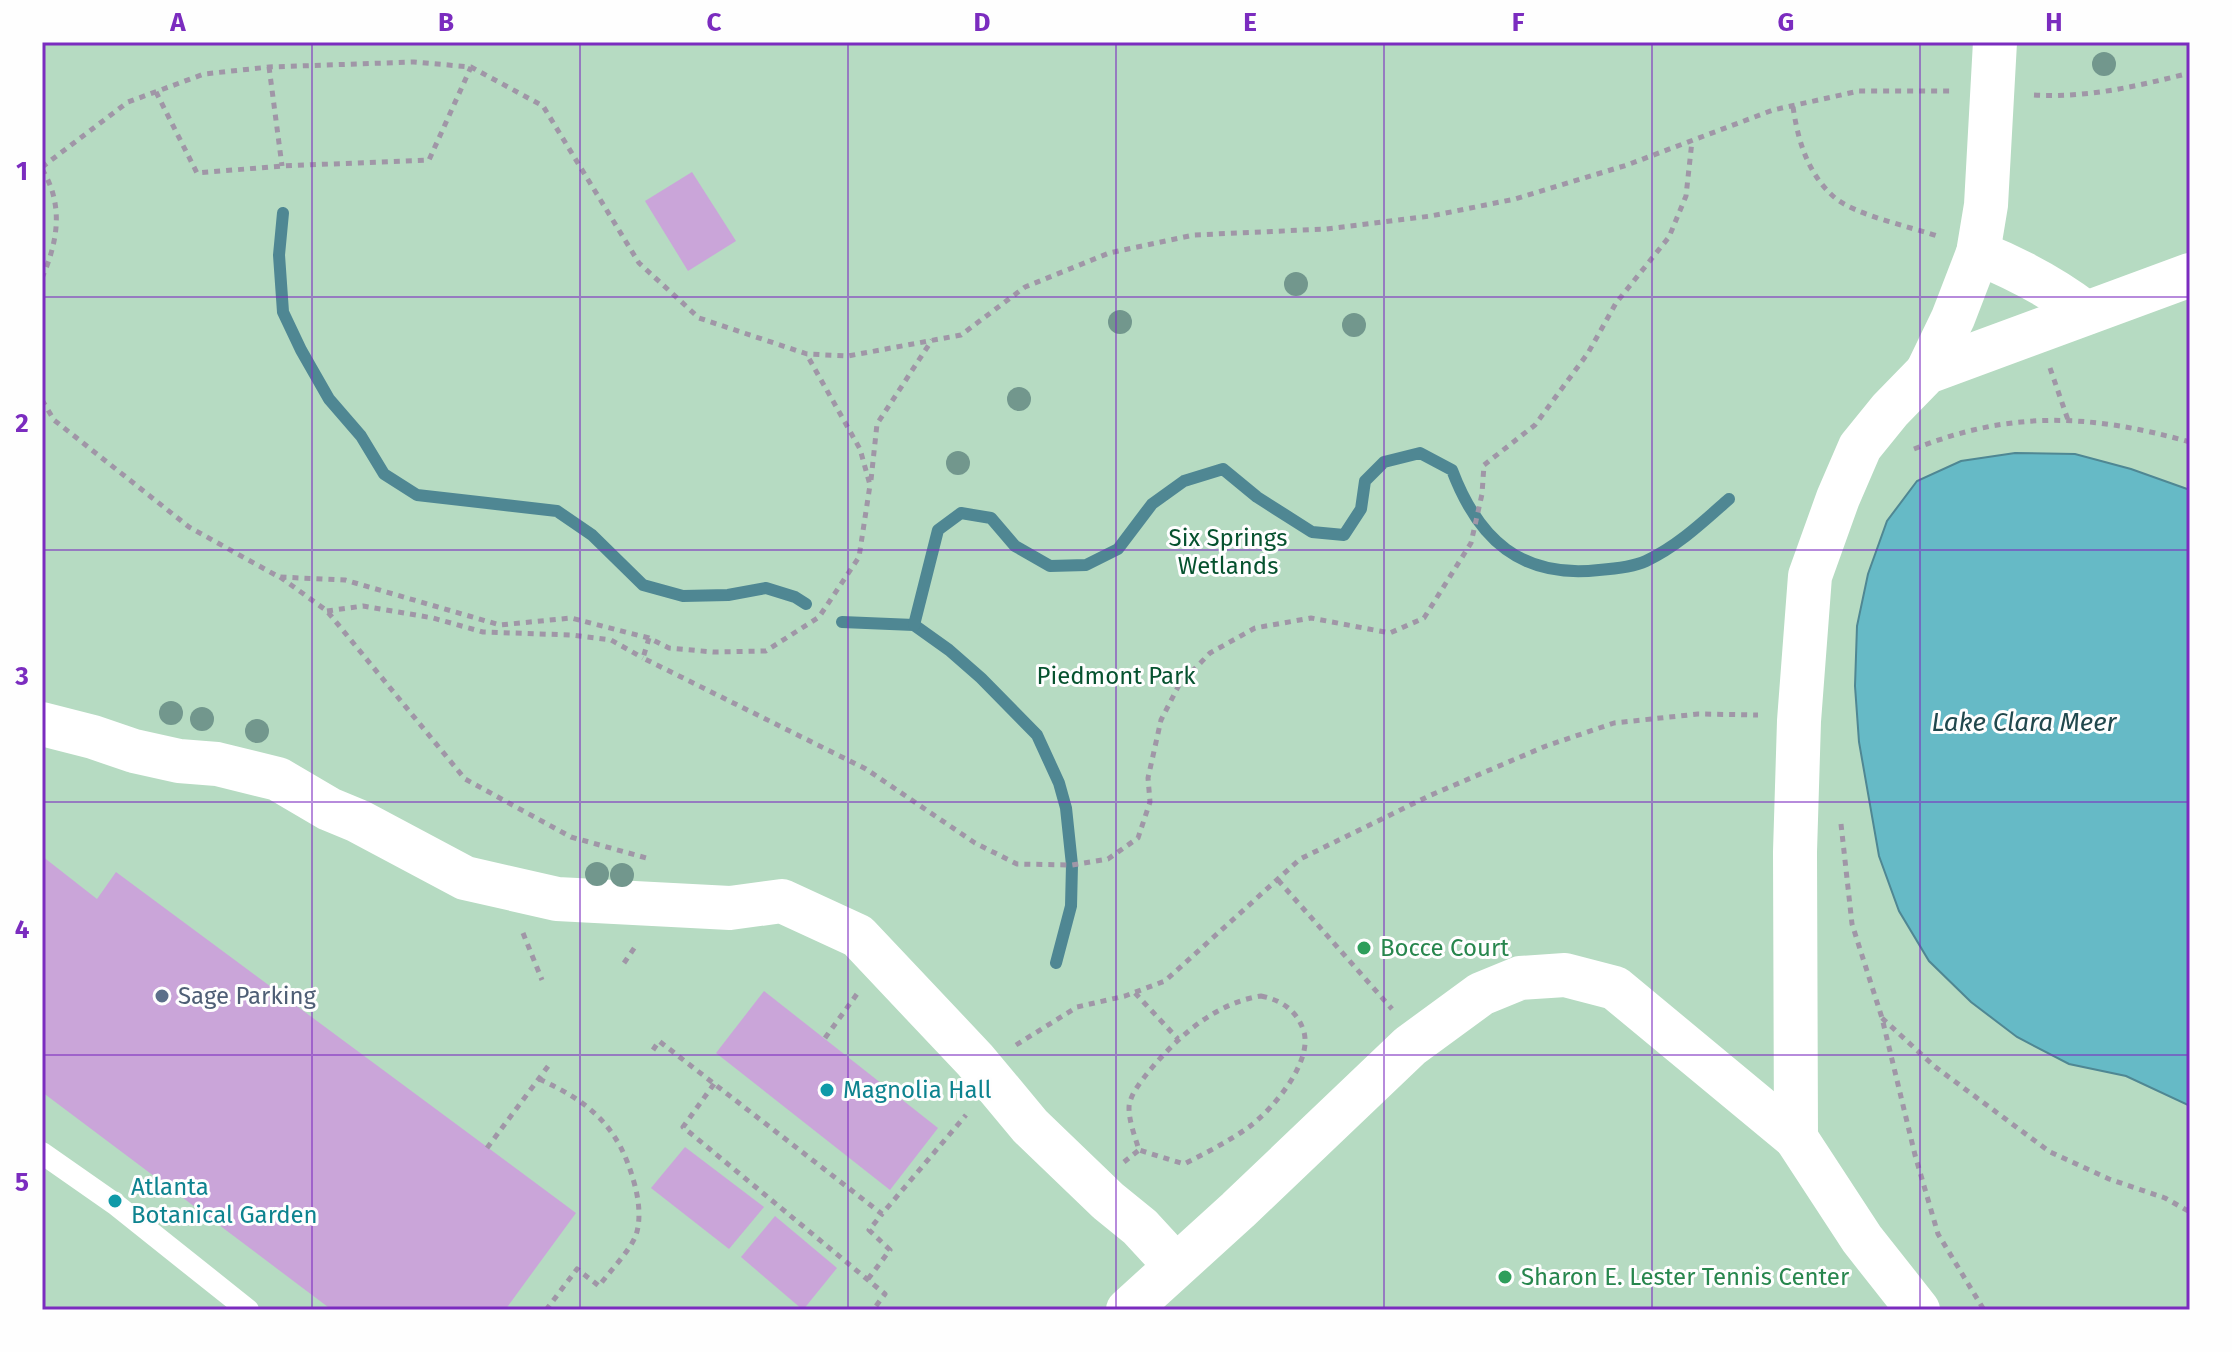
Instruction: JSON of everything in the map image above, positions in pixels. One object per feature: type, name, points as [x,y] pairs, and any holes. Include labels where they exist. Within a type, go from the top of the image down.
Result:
[{"type":"street","points":[[1796,1138],[1795,852],[1799,721],[1810,576],[1860,447],[1927,372],[1953,318],[1978,253],[1986,205],[1995,42]]},
{"type":"street","points":[[1978,253],[2022,271],[2057,291],[2086,313]]},
{"type":"street","points":[[1927,372],[2190,275]]},
{"type":"street","points":[[42,724],[134,751],[179,761],[217,764],[278,779],[329,809],[358,821],[465,878],[557,899],[730,908],[782,901],[858,936],[1030,1126],[1108,1201],[1140,1227],[1175,1265]]},
{"type":"street","points":[[1128,1310],[1419,1039],[1481,994],[1520,978],[1565,975],[1615,988],[1796,1138],[1862,1239],[1918,1310]]},
{"type":"lane","points":[[42,1153],[115,1204],[248,1310]]},
{"type":"path","points":[[42,278],[55,245],[57,213],[52,186],[42,168],[128,102],[204,74],[269,67],[414,62],[471,67],[543,106],[639,263],[699,318],[807,354],[848,356],[961,335],[1025,287],[1109,253],[1194,235],[1326,229],[1431,216],[1515,199],[1627,165],[1773,110],[1859,91],[1953,91]]},
{"type":"path","points":[[269,67],[282,166]]},
{"type":"path","points":[[156,92],[197,173],[429,160],[471,67]]},
{"type":"path","points":[[2043,96],[2085,96],[2190,73]]},
{"type":"path","points":[[1793,107],[1808,165],[1835,198],[1978,253]]},
{"type":"path","points":[[327,611],[363,606],[433,618],[483,632],[571,635],[611,640],[866,769],[963,835],[1017,864],[1072,865],[1108,859],[1138,838],[1150,802],[1148,778],[1161,720],[1179,685],[1210,653],[1255,628],[1311,618],[1390,633],[1424,618],[1471,543],[1482,494],[1484,465],[1535,425],[1588,353],[1616,303],[1669,237],[1686,196],[1692,141]]},
{"type":"path","points":[[2038,331],[2068,420]]},
{"type":"path","points":[[279,577],[345,580],[500,625],[571,618],[649,638],[669,648],[713,652],[766,651],[819,617],[859,557],[877,424],[932,340]]},
{"type":"path","points":[[807,354],[860,449],[870,485]]},
{"type":"path","points":[[42,400],[54,420],[189,527],[279,577],[327,611],[465,779],[571,837],[662,862]]},
{"type":"path","points":[[1905,452],[1950,434],[1992,424],[2068,420],[2102,422],[2190,442]]},
{"type":"path","points":[[643,658],[649,638]]},
{"type":"path","points":[[868,1279],[890,1250],[869,1230],[993,1082],[1017,1042],[1077,1007],[1135,993],[1165,981],[1300,859],[1357,829],[1546,746],[1614,723],[1711,714],[1751,714],[1799,721]]},
{"type":"path","points":[[1839,814],[1852,924],[1882,1018],[1915,1155],[1938,1234],[1984,1310]]},
{"type":"path","points":[[1278,880],[1419,1039]]},
{"type":"path","points":[[624,963],[641,939]]},
{"type":"path","points":[[825,1038],[880,961]]},
{"type":"path","points":[[1135,993],[1178,1039]]},
{"type":"path","points":[[1261,996],[1273,998],[1290,1008],[1306,1037],[1298,1069],[1274,1103],[1250,1126],[1184,1164],[1139,1150],[1128,1105],[1138,1085],[1178,1039],[1195,1025],[1235,1003],[1261,996]]},
{"type":"path","points":[[1882,1018],[1934,1066],[2050,1152],[2109,1179],[2165,1198],[2190,1212]]},
{"type":"path","points":[[653,1050],[659,1041],[882,1214]]},
{"type":"path","points":[[487,1148],[549,1065]]},
{"type":"path","points":[[539,1079],[581,1100],[612,1132],[624,1151],[639,1207],[636,1236],[599,1286],[577,1269],[546,1310]]},
{"type":"path","points":[[714,1084],[683,1127],[885,1294],[873,1310]]},
{"type":"green space","name":"Piedmont Park","points":[[42,42],[2190,42],[2190,1310],[42,1310]]},
{"type":"water","name":"Lake Clara Meer","points":[[2015,453],[2075,454],[2131,469],[2190,490],[2190,1106],[2126,1076],[2069,1064],[2017,1037],[1971,1002],[1929,961],[1899,911],[1879,856],[1859,742],[1855,686],[1857,626],[1868,574],[1887,521],[1917,481],[1961,461]]},
{"type":"building","points":[[692,172],[736,241],[688,271],[645,201]]},
{"type":"building","name":"Sage Parking","points":[[42,856],[97,899],[116,872],[576,1213],[505,1310],[332,1310],[42,1092]]},
{"type":"building","name":"Magnolia Hall","points":[[764,991],[938,1128],[890,1190],[716,1053]]},
{"type":"building","points":[[685,1147],[764,1207],[729,1249],[651,1188]]},
{"type":"building","points":[[775,1216],[837,1268],[803,1310],[741,1257]]},
{"type":"waterway","points":[[283,213],[279,255],[283,312],[329,399],[361,436],[384,474],[417,495],[557,511],[592,535],[643,585],[683,596],[728,595],[766,588],[795,597],[806,604]]},
{"type":"waterway","points":[[914,625],[938,530],[961,513],[991,518],[1015,546],[1050,566],[1086,565],[1118,549],[1152,504],[1184,481],[1223,469],[1257,497],[1312,532],[1344,535],[1361,509],[1365,481],[1384,462],[1420,453],[1452,470],[1475,516],[1506,549],[1525,561],[1571,571],[1617,568],[1646,561],[1680,541],[1729,499]]},
{"type":"waterway","points":[[842,622],[914,625],[981,678],[1037,735],[1059,783],[1066,808],[1072,865],[1071,906],[1056,963]]},
{"type":"place","name":"Bocce Court","points":[[1364,948]]},
{"type":"place","name":"Sage Parking","points":[[162,996]]},
{"type":"place","name":"Magnolia Hall","points":[[827,1090]]},
{"type":"place","name":"Atlanta Botanical Garden","points":[[115,1201]]},
{"type":"place","name":"Sharon E. Lester Tennis Center","points":[[1505,1277]]},
{"type":"park label","name":"Six Springs Wetlands","points":[[1228,552]]}]
